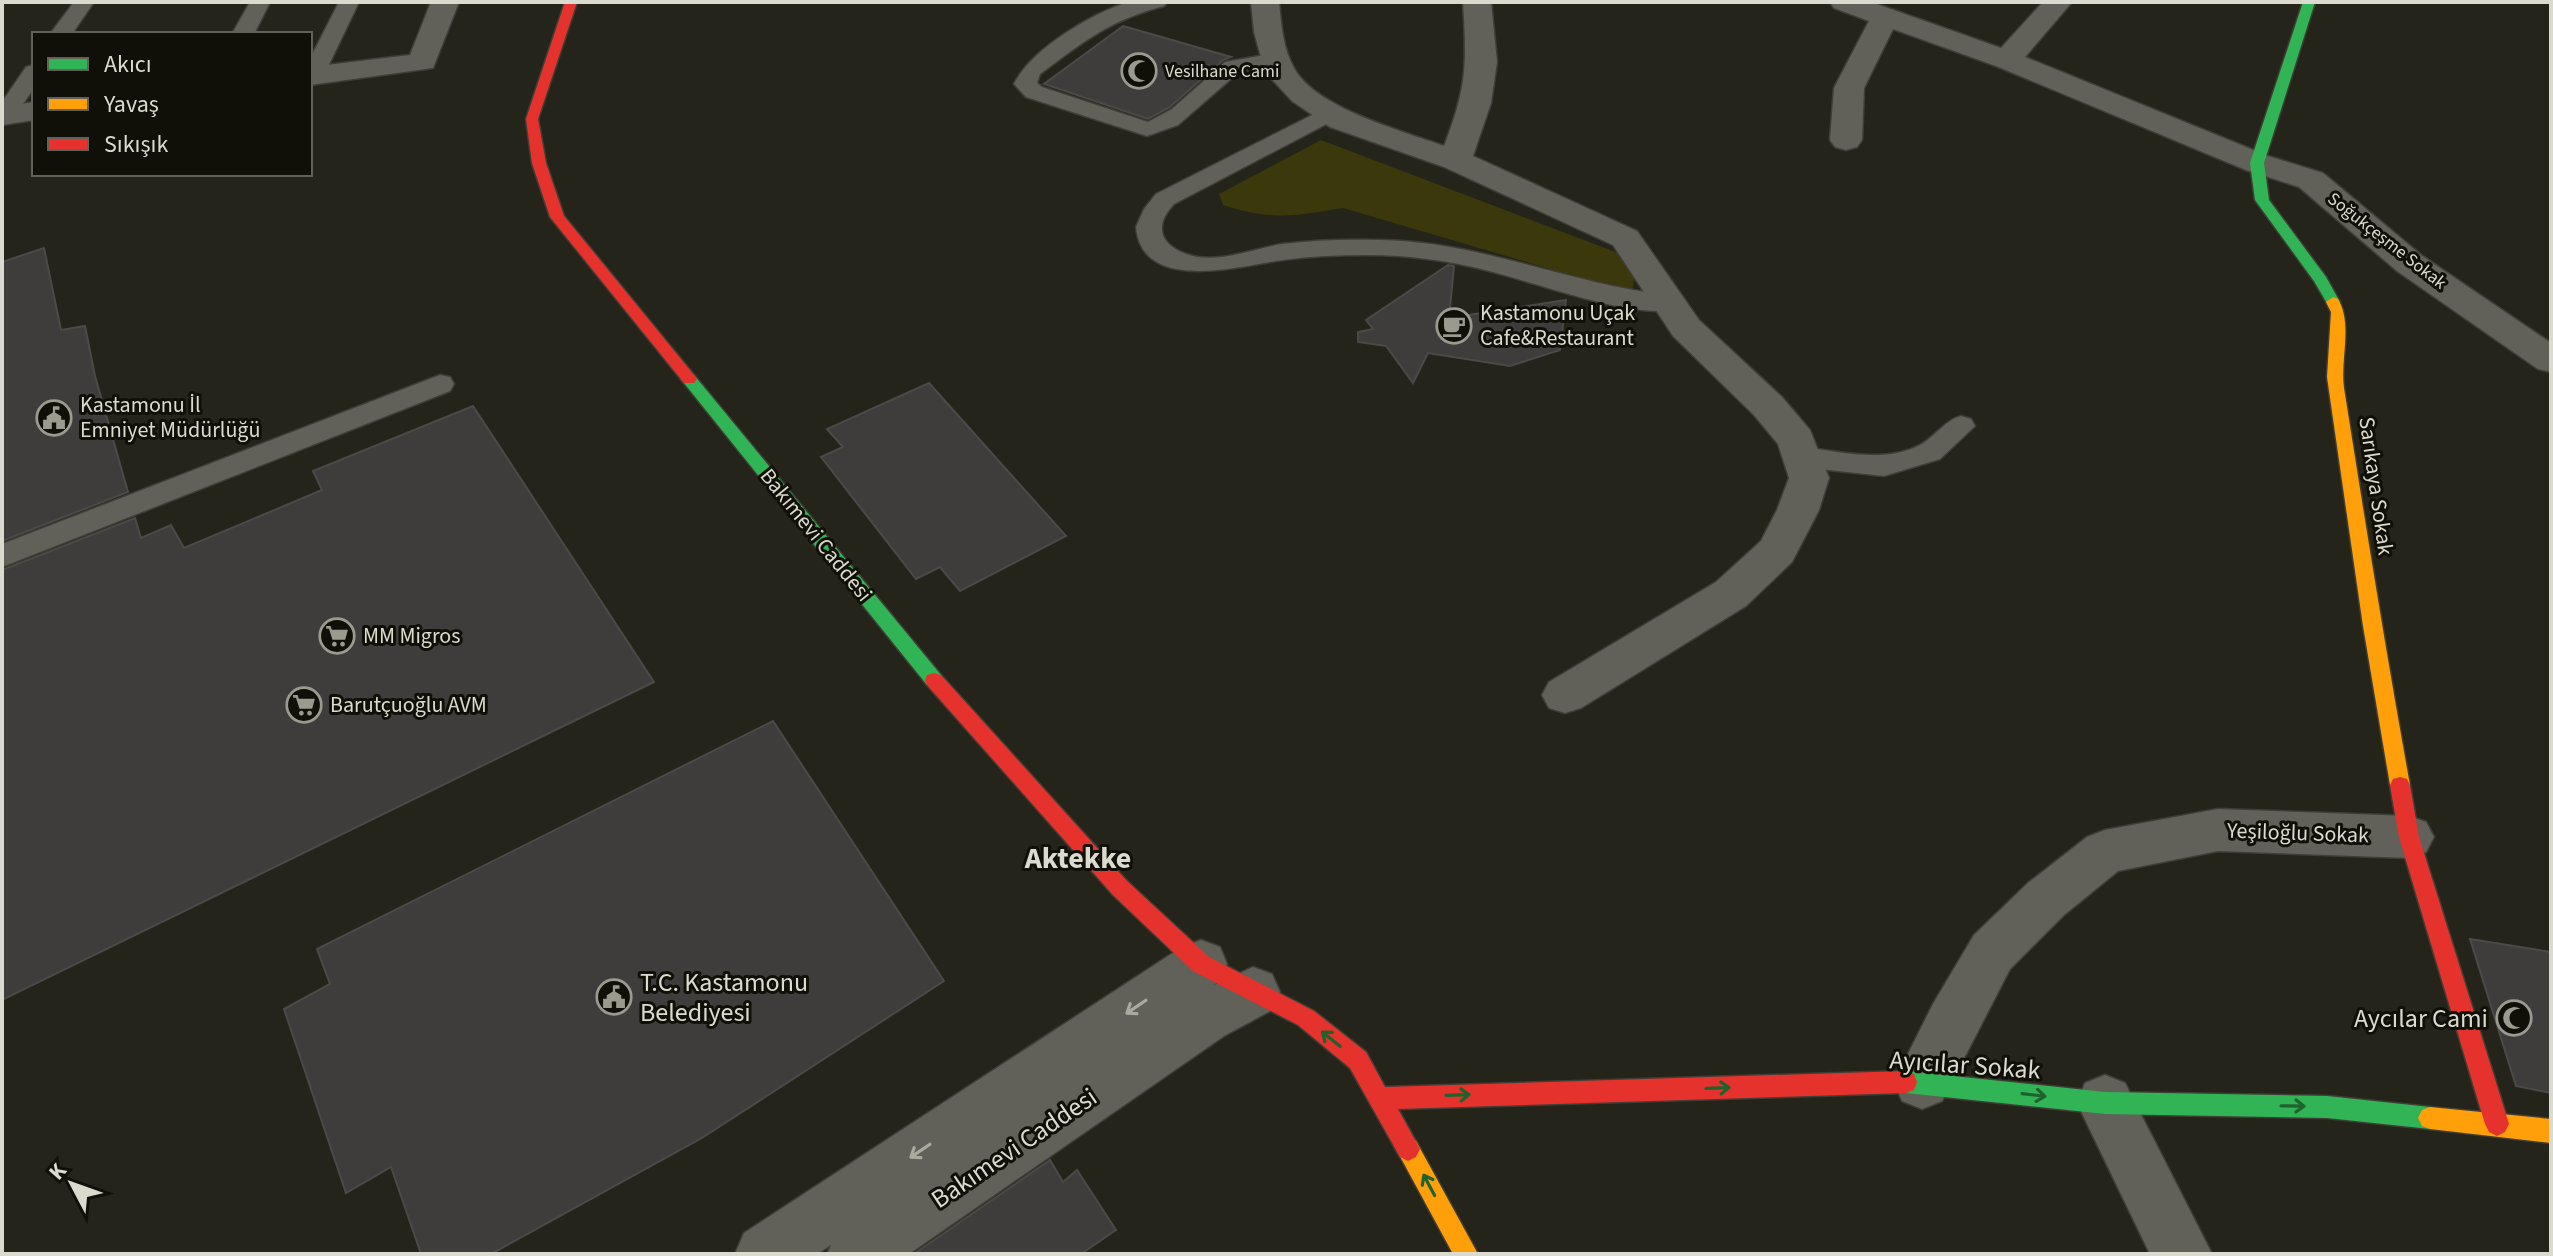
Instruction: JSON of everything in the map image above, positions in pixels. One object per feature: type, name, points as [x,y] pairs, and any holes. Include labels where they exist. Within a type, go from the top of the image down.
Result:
[{"type":"street","points":[[312,76],[422,62],[445,2]]},
{"type":"street","name":"Bakımevi Caddesi","points":[[571,2],[532,119],[539,163],[557,217],[946,695],[1120,888],[1201,964],[1306,1018],[1358,1060],[1466,1254]]},
{"type":"street","points":[[1265,2],[1268,32],[1280,72],[1303,95],[1341,120],[1455,160],[1625,238],[1686,328],[1768,406],[1796,440],[1809,478],[1798,510],[1777,551],[1731,594],[1565,695]]},
{"type":"street","points":[[1455,160],[1476,103],[1482,62],[1477,2]]},
{"type":"street","name":"Soğukçeşme Sokak","points":[[1844,2],[2006,60],[2257,163],[2311,180],[2409,263],[2551,360]]},
{"type":"street","points":[[2006,60],[2058,2]]},
{"type":"street","points":[[2257,163],[2309,2]]},
{"type":"street","points":[[1846,140],[1849,88],[1886,15]]},
{"type":"street","name":"Sarıkaya Sokak","points":[[2257,163],[2262,200],[2321,280],[2338,312],[2335,377],[2372,626],[2409,837]]},
{"type":"street","name":"Yeşiloğlu Sokak","points":[[1922,1082],[1992,952],[2046,899],[2105,852],[2218,830],[2409,837]]},
{"type":"street","points":[[2409,837],[2497,1124]]},
{"type":"street","points":[[765,1254],[1201,964]]},
{"type":"street","name":"Bakımevi Caddesi","points":[[857,1254],[1205,1018],[1253,992]]},
{"type":"street","name":"Ayıcılar Sokak","points":[[1380,1098],[1922,1082],[2105,1103],[2327,1107],[2551,1131]]},
{"type":"street","points":[[2105,1103],[2182,1254]]},
{"type":"lane","points":[[62,32],[84,2]]},
{"type":"lane","points":[[244,32],[260,2]]},
{"type":"lane","points":[[312,76],[349,2]]},
{"type":"lane","points":[[1157,2],[1140,4],[1105,16],[1031,71],[1025,84],[1034,92],[1147,129],[1165,125],[1228,69],[1242,63],[1276,59]]},
{"type":"lane","points":[[13,114],[32,76]]},
{"type":"lane","points":[[1330,113],[1165,199],[1148,219],[1147,230],[1151,240],[1168,256],[1197,265],[1318,248],[1425,249],[1453,253],[1584,289],[1639,301],[1667,303]]},
{"type":"lane","points":[[2,556],[440,384]]},
{"type":"lane","points":[[1801,457],[1884,466],[1930,452],[1961,426]]},
{"type":"shaded area","points":[[1321,140],[1626,256],[1635,272],[1632,293],[1343,208],[1283,216],[1223,205],[1219,194]]},
{"type":"building","name":"Vesilhane Cami","points":[[1123,26],[1231,57],[1223,60],[1170,107],[1148,119],[1044,84]]},
{"type":"building","name":"Kastamonu İl Emniyet Müdürlüğü","points":[[44,248],[61,330],[85,326],[95,376],[128,492],[2,541],[2,262]]},
{"type":"building","name":"Kastamonu Uçak Cafe&Restaurant","points":[[1448,265],[1454,266],[1449,318],[1566,300],[1560,350],[1510,366],[1428,353],[1413,383],[1386,346],[1358,342],[1358,332],[1373,329],[1366,320]]},
{"type":"building","points":[[929,383],[1066,536],[960,591],[940,567],[916,579],[821,457],[843,447],[827,429]]},
{"type":"building","name":"Barutçuoğlu AVM","points":[[473,406],[654,682],[2,1000],[2,570],[135,518],[141,538],[171,525],[184,548],[322,490],[313,471]]},
{"type":"building","name":"T.C. Kastamonu Belediyesi","points":[[773,721],[944,981],[702,1138],[491,1254],[421,1254],[391,1167],[346,1193],[284,1009],[330,984],[317,949]]},
{"type":"building","name":"Aycılar Cami","points":[[2470,939],[2551,952],[2551,1093],[2516,1086]]},
{"type":"building","points":[[1050,1160],[1063,1182],[1077,1170],[1116,1230],[1081,1254],[914,1254]]},
{"type":"traffic: fast","points":[[2309,2],[2257,163],[2262,200],[2321,280],[2333,302]]},
{"type":"traffic: fast","points":[[689,379],[934,680]]},
{"type":"traffic: fast","points":[[1906,1082],[2105,1103],[2327,1107],[2430,1118]]},
{"type":"traffic: slow","points":[[2333,302],[2338,312],[2335,377],[2372,626],[2400,785]]},
{"type":"traffic: slow","points":[[2430,1118],[2551,1131]]},
{"type":"traffic: slow","points":[[1408,1149],[1466,1254]]},
{"type":"traffic: jam","points":[[571,2],[532,119],[539,163],[557,217],[689,379]]},
{"type":"traffic: jam","points":[[934,680],[1120,888],[1201,964],[1306,1018],[1358,1060],[1408,1149]]},
{"type":"traffic: jam","points":[[2400,785],[2409,837],[2497,1124]]},
{"type":"traffic: jam","points":[[1380,1098],[1906,1082]]},
{"type":"place","name":"Vesilhane Cami","points":[[1139,71]]},
{"type":"place","name":"Kastamonu Uçak Cafe&Restaurant","points":[[1454,326]]},
{"type":"place","name":"Kastamonu İl Emniyet Müdürlüğü","points":[[54,418]]},
{"type":"place","name":"MM Migros","points":[[337,636]]},
{"type":"place","name":"Barutçuoğlu AVM","points":[[304,705]]},
{"type":"place","name":"T.C. Kastamonu Belediyesi","points":[[614,997]]},
{"type":"place","name":"Aycılar Cami","points":[[2514,1018]]},
{"type":"district","name":"Aktekke","points":[[1078,858]]}]
